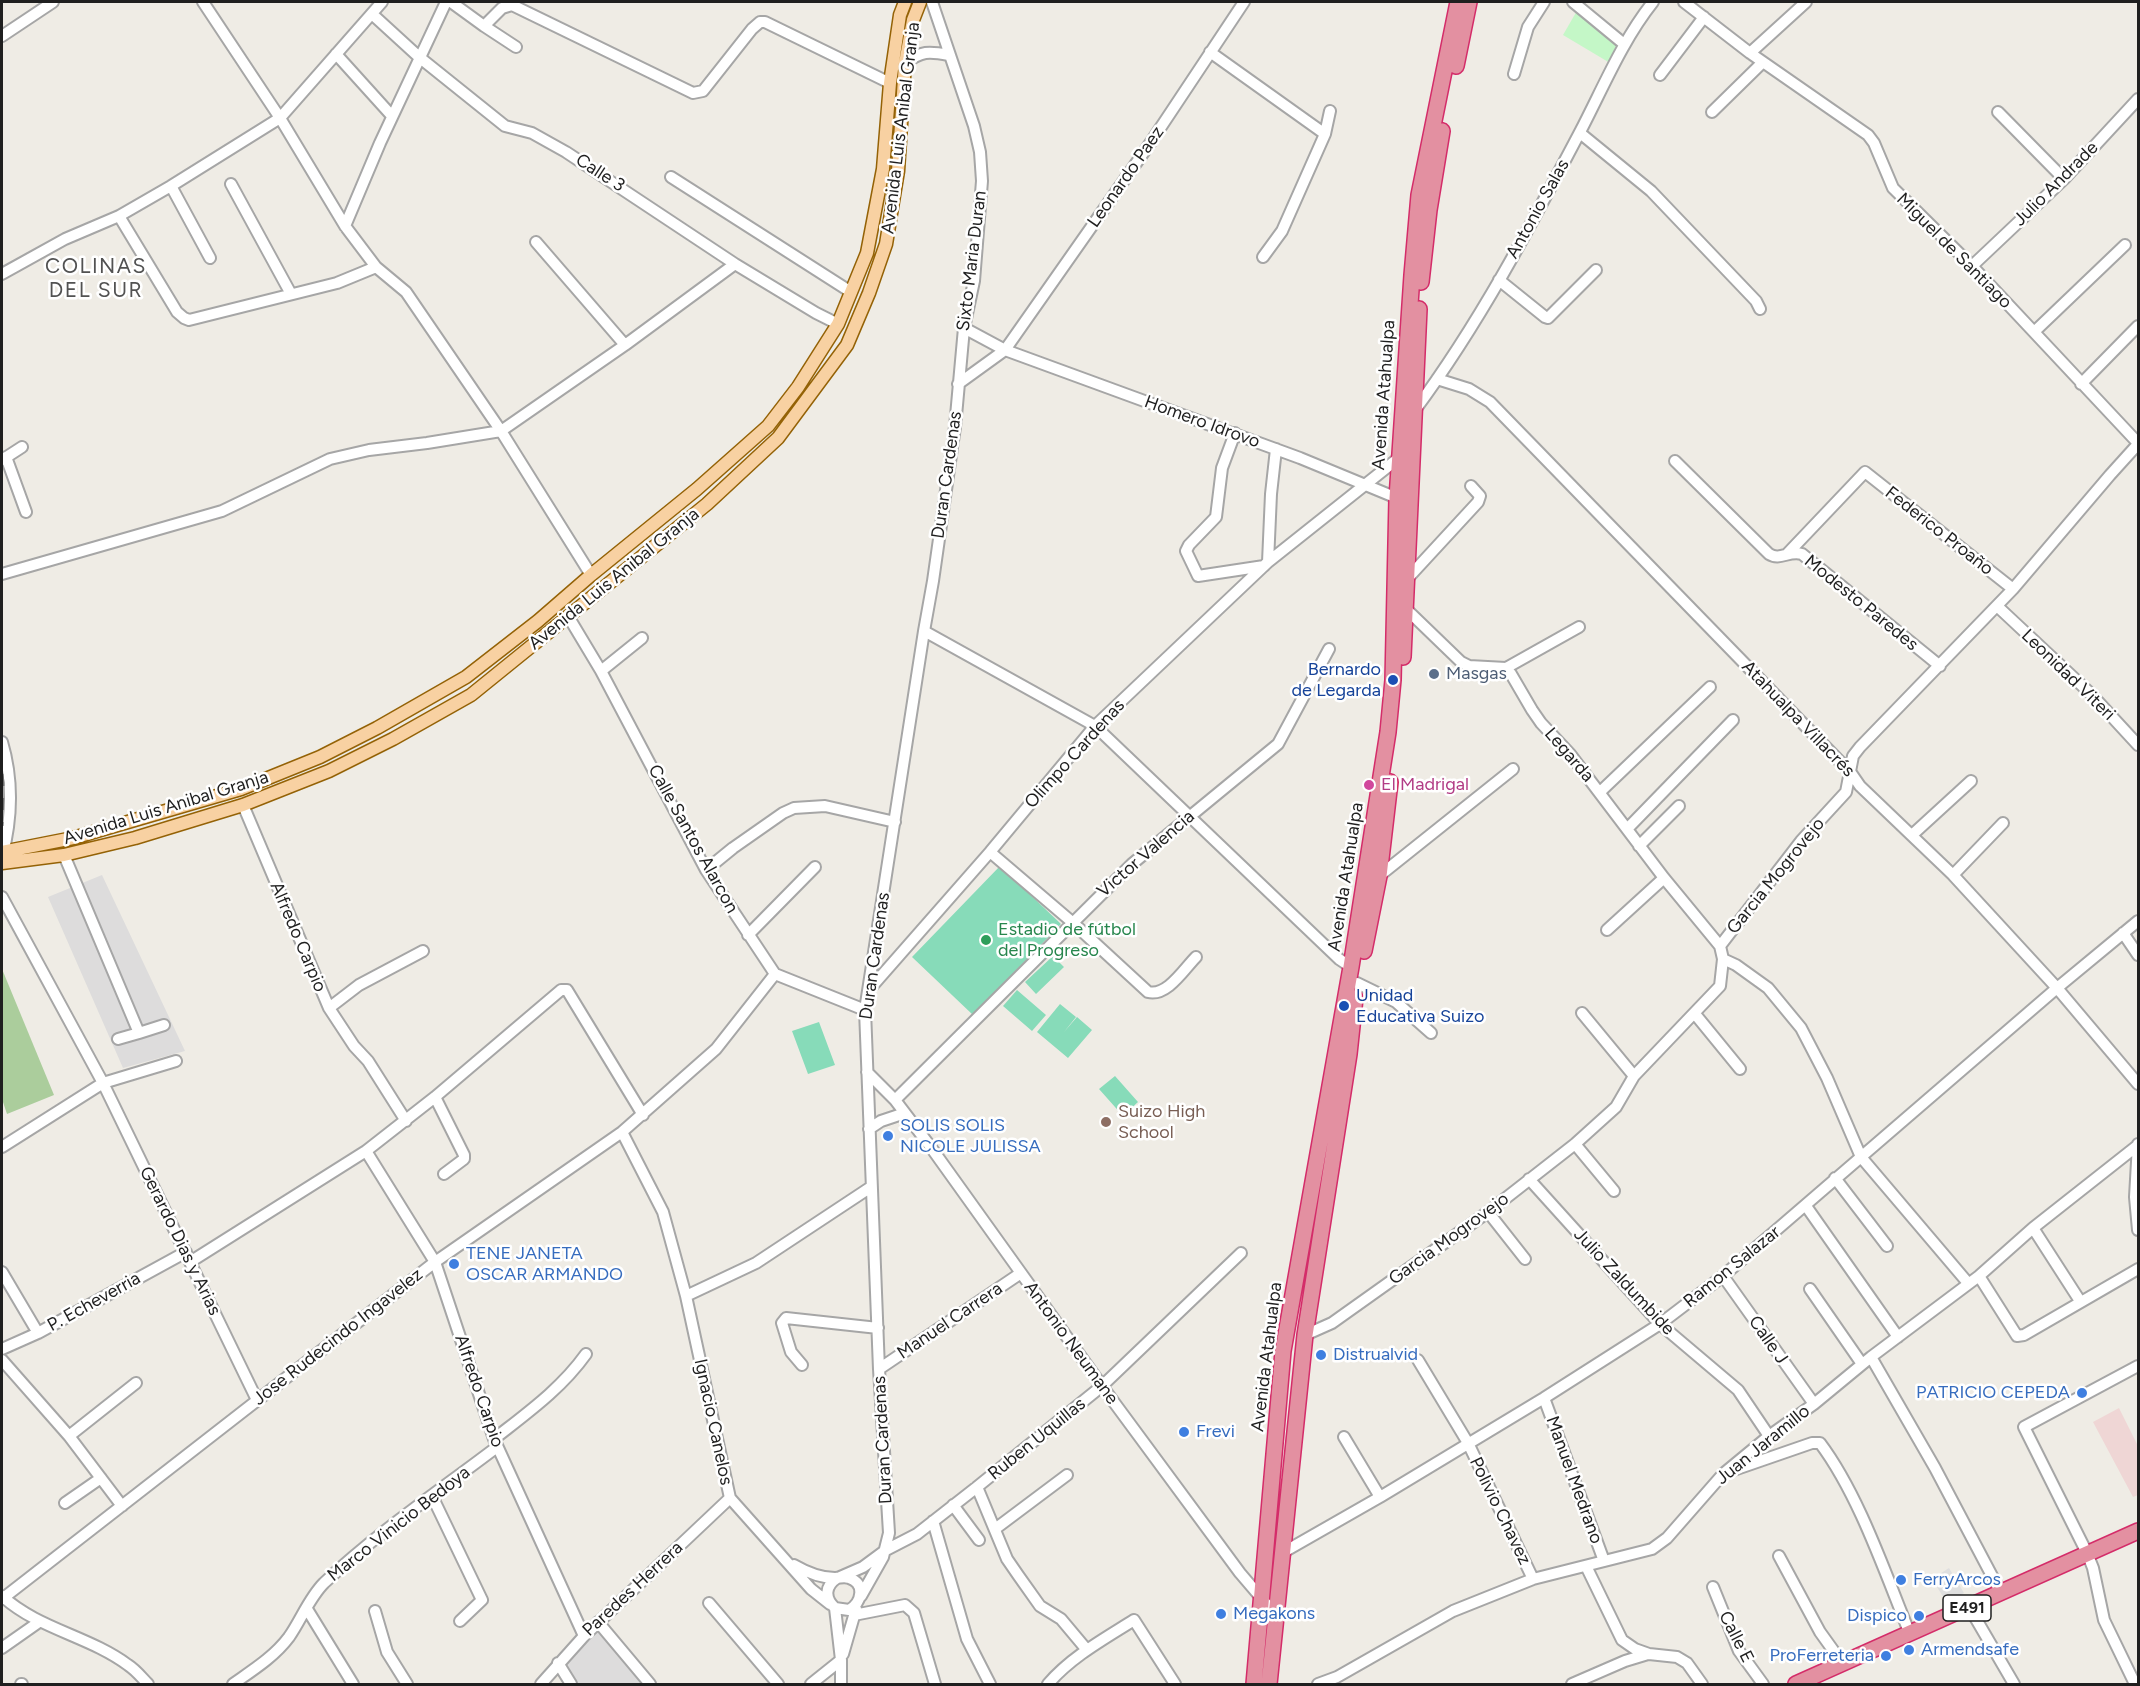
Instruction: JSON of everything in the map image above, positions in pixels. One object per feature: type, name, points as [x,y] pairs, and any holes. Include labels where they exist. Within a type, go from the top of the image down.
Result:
[{"type":"highway","name":"Avenida Atahualpa","points":[[1269,1684],[1305,1335],[1349,1054],[1357,983],[1379,876],[1398,713],[1400,605],[1397,498],[1409,307],[1419,195],[1458,2]]},
{"type":"highway","name":"Avenida Atahualpa","points":[[1254,1684],[1283,1351],[1352,967],[1388,732],[1400,605],[1407,579],[1420,298],[1429,210],[1469,2]]},
{"type":"highway","name":"E491","points":[[1796,1684],[2087,1553],[2139,1532]]},
{"type":"main road","name":"Avenida Luis Anibal Granja","points":[[2,857],[132,823],[241,789],[320,757],[377,728],[466,677],[538,621],[697,489],[768,426],[798,387],[838,324],[867,253],[884,169],[890,83],[900,15],[905,2]]},
{"type":"main road","name":"Avenida Luis Anibal Granja","points":[[2,857],[64,855],[135,838],[243,805],[329,771],[393,739],[471,695],[707,504],[778,438],[847,345],[886,244],[898,171],[905,63],[913,20],[920,2]]},
{"type":"street","points":[[203,2],[280,118],[345,226],[376,267],[406,292],[501,431],[591,575]]},
{"type":"street","points":[[2,274],[65,239],[119,216],[280,118],[382,2]]},
{"type":"street","points":[[345,226],[392,116],[446,2]]},
{"type":"street","points":[[451,2],[516,47]]},
{"type":"street","name":"Sixto Maria Duran","points":[[932,2],[974,126],[980,152],[982,181],[974,281],[964,328],[958,384]]},
{"type":"street","name":"Leonardo Paez","points":[[1005,350],[1156,135],[1244,2]]},
{"type":"street","points":[[1514,74],[1528,27],[1544,2]]},
{"type":"street","points":[[1573,2],[1624,44]]},
{"type":"street","name":"Antonio Salas","points":[[1414,411],[1437,379],[1499,280],[1580,133],[1624,44],[1653,2]]},
{"type":"street","name":"Miguel de Santiago","points":[[1684,2],[1750,53],[1868,135],[1874,143],[1893,188],[1972,266],[2139,444]]},
{"type":"street","points":[[1750,53],[1806,2]]},
{"type":"street","points":[[2,36],[46,4]]},
{"type":"street","points":[[484,26],[502,8],[512,5],[693,93],[703,91],[752,29],[760,22],[765,22],[890,83]]},
{"type":"street","name":"Calle 3","points":[[372,14],[419,57],[505,126],[532,133],[566,152],[735,264],[838,324]]},
{"type":"street","points":[[1660,75],[1704,17]]},
{"type":"street","points":[[905,63],[918,54],[928,52],[949,55]]},
{"type":"street","points":[[1210,52],[1325,134]]},
{"type":"street","points":[[336,54],[392,116]]},
{"type":"street","points":[[1712,112],[1763,62]]},
{"type":"street","name":"Julio Andrade","points":[[1972,266],[2064,179],[2137,105]]},
{"type":"street","points":[[1263,257],[1282,231],[1325,134],[1330,111]]},
{"type":"street","points":[[1998,112],[2064,179]]},
{"type":"street","points":[[1580,133],[1651,191],[1756,301],[1760,309]]},
{"type":"street","points":[[672,177],[851,292]]},
{"type":"street","points":[[231,184],[291,294]]},
{"type":"street","points":[[171,186],[210,258]]},
{"type":"street","points":[[119,216],[173,306],[184,318],[195,319],[337,283],[376,267]]},
{"type":"street","points":[[536,242],[625,345]]},
{"type":"street","points":[[2034,332],[2126,245]]},
{"type":"street","points":[[2,574],[222,511],[330,459],[369,450],[501,431],[625,345],[735,264]]},
{"type":"street","points":[[1499,280],[1548,318],[1596,270]]},
{"type":"street","points":[[2081,384],[2139,326]]},
{"type":"street","name":"Homero Idrovo","points":[[964,328],[1005,350],[1235,433],[1397,498]]},
{"type":"street","points":[[958,384],[1005,350]]},
{"type":"street","name":"Atahualpa Villacrés","points":[[1437,379],[1469,389],[1490,402],[1851,773],[1860,786],[1953,875],[2057,988],[2139,1084]]},
{"type":"street","name":"Duran Cardenas","points":[[886,1550],[889,1533],[879,1369],[865,1010],[933,581],[955,427],[958,384]]},
{"type":"street","points":[[1235,433],[1222,468],[1216,517],[1186,551],[1198,576],[1266,564],[1276,449]]},
{"type":"street","name":"Garcia Mogrovejo","points":[[1305,1335],[1332,1323],[1488,1212],[1575,1144],[1616,1107],[1634,1076],[1720,986],[1723,958],[1720,946],[1801,841],[1846,792],[1853,756],[1860,747],[2013,589],[2109,475],[2139,444]]},
{"type":"street","points":[[22,447],[4,459],[26,512]]},
{"type":"street","name":"Olimpo Cardenas","points":[[868,992],[990,852],[1095,726],[1266,564],[1400,457]]},
{"type":"street","name":"Modesto Paredes","points":[[1675,461],[1769,554],[1774,557],[1788,553],[1802,554],[1940,666]]},
{"type":"street","name":"Federico Proaño","points":[[1788,553],[1865,472],[2013,589]]},
{"type":"street","points":[[1407,579],[1478,502],[1480,496],[1471,486]]},
{"type":"street","points":[[1400,605],[1461,662],[1469,666],[1506,668],[1580,627]]},
{"type":"street","name":"Leonidad Viteri","points":[[1997,606],[2091,693],[2139,745]]},
{"type":"street","name":"Calle Santos Alarcon","points":[[568,616],[601,671],[706,870],[775,974]]},
{"type":"street","points":[[924,631],[1095,726],[1339,959],[1352,967]]},
{"type":"street","points":[[601,671],[642,638]]},
{"type":"street","name":"Victor Valencia","points":[[895,1100],[1132,864],[1278,744],[1329,650]]},
{"type":"street","name":"Legarda","points":[[1506,668],[1541,723],[1570,754],[1628,828],[1639,846],[1720,946]]},
{"type":"street","points":[[1600,792],[1710,687]]},
{"type":"street","points":[[1628,828],[1733,720]]},
{"type":"street","points":[[2,742],[10,782],[8,828],[2,857]]},
{"type":"street","points":[[1379,876],[1513,769]]},
{"type":"street","points":[[1912,835],[1971,781]]},
{"type":"street","name":"Alfredo Carpio","points":[[243,805],[329,1008],[354,1046],[368,1061],[406,1121]]},
{"type":"street","points":[[1639,846],[1679,806]]},
{"type":"street","points":[[706,870],[750,836],[794,808],[833,807],[895,822]]},
{"type":"street","points":[[1953,875],[2003,823]]},
{"type":"street","points":[[990,852],[1072,922],[1148,992],[1156,994],[1163,991],[1196,957]]},
{"type":"street","points":[[64,855],[139,1033]]},
{"type":"street","points":[[748,935],[815,867]]},
{"type":"street","points":[[1607,930],[1664,878]]},
{"type":"street","name":"Gerardo Dias y Arias","points":[[2,897],[103,1083],[258,1400]]},
{"type":"street","name":"Ramon Salazar","points":[[1282,1553],[1544,1398],[1660,1324],[1723,1276],[2057,988],[2139,921]]},
{"type":"street","points":[[2123,933],[2139,955]]},
{"type":"street","points":[[329,1008],[359,985],[423,951]]},
{"type":"street","points":[[1723,958],[1737,965],[1768,988],[1802,1028],[1827,1078],[1861,1157],[1968,1284]]},
{"type":"street","points":[[775,974],[865,1010]]},
{"type":"street","name":"Jose Rudecindo Ingavelez","points":[[2,1597],[435,1262],[622,1132],[716,1049],[775,974]]},
{"type":"street","points":[[1357,983],[1396,1002],[1431,1033]]},
{"type":"street","name":"P. Echeverria","points":[[2,1349],[188,1257],[366,1151],[435,1097],[556,993],[567,990],[643,1115]]},
{"type":"street","points":[[1582,1013],[1634,1076]]},
{"type":"street","points":[[1695,1014],[1740,1070]]},
{"type":"street","points":[[118,1039],[164,1024]]},
{"type":"street","points":[[2,1147],[103,1083],[176,1061]]},
{"type":"street","name":"Antonio Neumane","points":[[867,1072],[895,1100],[969,1198],[1102,1386],[1240,1573],[1275,1614]]},
{"type":"street","points":[[435,1097],[464,1155],[464,1159],[444,1174]]},
{"type":"street","points":[[869,1129],[881,1121],[905,1113]]},
{"type":"street","name":"Ignacio Canelos","points":[[622,1132],[663,1212],[686,1296],[730,1498],[812,1589],[832,1606]]},
{"type":"street","points":[[2138,1143],[2135,1197],[2139,1230]]},
{"type":"street","name":"Juan Jaramillo","points":[[1318,1684],[1340,1681],[1453,1611],[1533,1579],[1652,1549],[1667,1539],[1723,1474],[1769,1436],[1814,1404],[1979,1276],[2033,1228],[2109,1169],[2138,1143]]},
{"type":"street","points":[[1575,1144],[1614,1191]]},
{"type":"street","name":"Alfredo Carpio","points":[[366,1151],[435,1262],[496,1443],[584,1636]]},
{"type":"street","points":[[2109,1169],[2121,1168],[2136,1171]]},
{"type":"street","points":[[1835,1178],[1887,1246]]},
{"type":"street","name":"Julio Zaldumbide","points":[[1529,1179],[1660,1324],[1738,1389],[1769,1436]]},
{"type":"street","points":[[686,1296],[756,1263],[871,1187]]},
{"type":"street","points":[[1806,1206],[1898,1337]]},
{"type":"street","points":[[1488,1212],[1525,1259]]},
{"type":"street","points":[[2033,1228],[2080,1301]]},
{"type":"street","name":"Ruben Uquillas","points":[[886,1550],[912,1537],[1102,1386],[1241,1253]]},
{"type":"street","points":[[1979,1276],[2017,1336],[2024,1335],[2139,1269]]},
{"type":"street","points":[[2,1272],[38,1333]]},
{"type":"street","name":"Manuel Carrera","points":[[879,1369],[1021,1273]]},
{"type":"street","name":"Calle J","points":[[1723,1276],[1814,1404]]},
{"type":"street","points":[[1810,1289],[1867,1361],[1935,1468],[2001,1593]]},
{"type":"street","points":[[802,1365],[791,1352],[782,1323],[786,1318],[878,1328]]},
{"type":"street","name":"Marco Vinicio Bedoya","points":[[233,1684],[273,1655],[289,1637],[321,1586],[339,1569],[496,1443],[553,1393],[586,1354]]},
{"type":"street","points":[[2,1360],[69,1436],[122,1506]]},
{"type":"street","name":"Polivio Chavez","points":[[1418,1360],[1468,1443],[1533,1579]]},
{"type":"street","points":[[2135,1684],[2104,1620],[2093,1568],[2087,1553],[2024,1427],[2139,1366]]},
{"type":"street","points":[[69,1436],[136,1383]]},
{"type":"street","name":"Manuel Medrano","points":[[1544,1398],[1604,1561]]},
{"type":"street","points":[[1344,1437],[1380,1497]]},
{"type":"street","points":[[1723,1474],[1812,1443],[1820,1443],[1833,1460],[1865,1526],[1910,1634]]},
{"type":"street","points":[[995,1529],[1067,1475]]},
{"type":"street","points":[[66,1503],[101,1478]]},
{"type":"street","points":[[977,1487],[1007,1559],[1040,1606],[1061,1619],[1087,1650]]},
{"type":"street","points":[[432,1496],[482,1600],[460,1622]]},
{"type":"street","name":"Paredes Herrera","points":[[541,1684],[598,1622],[730,1498]]},
{"type":"street","points":[[953,1505],[979,1540]]},
{"type":"street","points":[[933,1521],[967,1639],[990,1684]]},
{"type":"street","points":[[841,1684],[841,1660],[827,1589],[838,1577],[863,1567],[886,1550]]},
{"type":"street","points":[[811,1684],[841,1660],[857,1605],[886,1550]]},
{"type":"street","points":[[1779,1556],[1820,1632],[1843,1664]]},
{"type":"street","name":"Ignacio Canelos","points":[[789,1562],[812,1573],[838,1577]]},
{"type":"street","points":[[1586,1566],[1622,1640],[1635,1649],[1649,1654],[1677,1657],[1687,1663],[1702,1684]]},
{"type":"street","points":[[838,1577],[846,1576],[858,1583],[857,1605]]},
{"type":"street","name":"Calle E","points":[[1713,1587],[1740,1651],[1763,1684]]},
{"type":"street","points":[[2,1597],[39,1622],[111,1654],[130,1666],[148,1684]]},
{"type":"street","points":[[709,1604],[777,1684]]},
{"type":"street","points":[[832,1606],[849,1610],[857,1605],[905,1605],[910,1608],[914,1613],[935,1684]]},
{"type":"street","points":[[1969,1607],[2014,1684]]},
{"type":"street","points":[[307,1610],[353,1684]]},
{"type":"street","points":[[375,1611],[387,1652],[407,1684]]},
{"type":"street","points":[[1048,1684],[1059,1671],[1087,1650],[1134,1620],[1175,1684]]},
{"type":"street","points":[[2,1648],[39,1622]]},
{"type":"street","points":[[598,1622],[650,1684]]},
{"type":"street","points":[[1572,1684],[1625,1661],[1649,1654]]},
{"type":"street","points":[[558,1664],[571,1684]]},
{"type":"shaded area","points":[[102,875],[185,1051],[123,1068],[48,897]]},
{"type":"shaded area","points":[[2119,1408],[2138,1446],[2138,1495],[2133,1497],[2093,1422]]},
{"type":"shaded area","points":[[1949,1568],[1964,1593],[1947,1603],[1932,1579]]},
{"type":"shaded area","points":[[604,1622],[652,1684],[569,1684],[552,1662]]},
{"type":"green space","points":[[1578,9],[1617,43],[1610,63],[1563,35]]},
{"type":"green space","name":"Estadio de fútbol del Progreso","points":[[1000,866],[1061,924],[973,1015],[912,957]]},
{"type":"green space","points":[[1053,956],[1064,967],[1036,994],[1025,982]]},
{"type":"green space","points":[[2,969],[54,1095],[7,1114],[2,1099]]},
{"type":"green space","points":[[1017,990],[1046,1015],[1032,1031],[1003,1006]]},
{"type":"green space","points":[[1060,1004],[1076,1017],[1064,1032],[1077,1017],[1092,1030],[1068,1058],[1037,1032]]},
{"type":"green space","points":[[819,1022],[835,1065],[808,1074],[792,1031]]},
{"type":"green space","points":[[1115,1076],[1138,1102],[1123,1116],[1099,1089]]},
{"type":"railway","points":[[2,774],[2,826]]},
{"type":"place","name":"Masgas","points":[[1434,674]]},
{"type":"place","name":"Bernardo de Legarda","points":[[1393,680]]},
{"type":"place","name":"El Madrigal","points":[[1369,785]]},
{"type":"place","name":"Estadio de fútbol del Progreso","points":[[986,940]]},
{"type":"place","name":"Unidad Educativa Suizo","points":[[1344,1006]]},
{"type":"place","name":"Suizo High School","points":[[1106,1122]]},
{"type":"place","name":"SOLIS SOLIS NICOLE JULISSA","points":[[888,1136]]},
{"type":"place","name":"TENE JANETA OSCAR ARMANDO","points":[[454,1264]]},
{"type":"place","name":"Distrualvid","points":[[1321,1355]]},
{"type":"place","name":"PATRICIO CEPEDA","points":[[2082,1393]]},
{"type":"place","name":"Frevi","points":[[1184,1432]]},
{"type":"place","name":"FerryArcos","points":[[1901,1580]]},
{"type":"place","name":"Megakons","points":[[1221,1614]]},
{"type":"place","name":"Dispico","points":[[1919,1616]]},
{"type":"place","name":"Armendsafe","points":[[1909,1650]]},
{"type":"place","name":"ProFerreteria","points":[[1886,1656]]},
{"type":"district","name":"COLINAS DEL SUR","points":[[96,279]]}]
